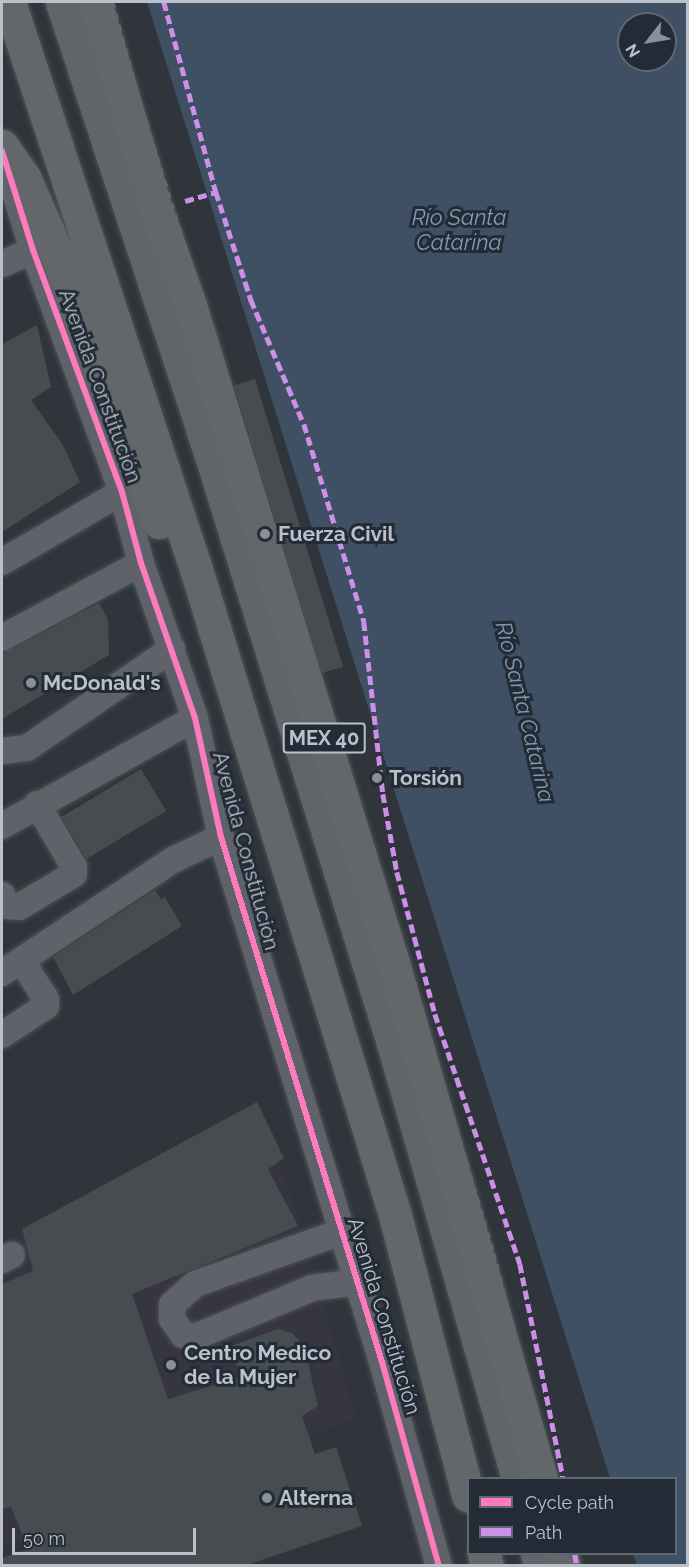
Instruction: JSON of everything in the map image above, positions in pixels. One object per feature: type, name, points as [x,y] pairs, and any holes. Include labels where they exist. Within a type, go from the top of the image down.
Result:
[{"type":"highway","name":"Avenida Constitución","points":[[9,2],[196,568],[395,1215],[467,1492]]},
{"type":"highway","name":"MEX 40","points":[[95,2],[156,209],[189,302],[394,966],[540,1477]]},
{"type":"highway","points":[[2,146],[24,177],[56,250],[158,519],[174,548],[196,568]]},
{"type":"main road","points":[[63,2],[216,471],[389,1031],[517,1477]]},
{"type":"street","name":"Avenida Constitución","points":[[2,151],[33,250],[122,492],[141,563],[195,718],[221,837],[357,1282],[439,1566]]},
{"type":"street","points":[[2,263],[33,250]]},
{"type":"street","points":[[2,562],[122,492]]},
{"type":"street","points":[[2,638],[141,563]]},
{"type":"street","points":[[2,751],[27,748],[172,649]]},
{"type":"street","points":[[2,826],[37,804],[195,718]]},
{"type":"street","points":[[2,895],[7,906],[19,907],[74,874],[74,867],[37,804]]},
{"type":"street","points":[[2,1035],[46,1006],[46,999],[11,966],[173,860],[221,837]]},
{"type":"street","points":[[341,1232],[195,1284],[172,1305],[172,1318],[183,1335],[195,1337],[312,1288],[357,1282]]},
{"type":"shaded area","name":"Centro Medico de la Mujer","points":[[257,1102],[284,1158],[278,1163],[302,1228],[356,1419],[2,1549],[2,1241]]},
{"type":"water","name":"Río Santa Catarina","points":[[147,2],[687,2],[687,1565],[637,1565],[633,1555],[677,1555],[677,1477],[610,1477]]},
{"type":"building","points":[[37,325],[51,387],[31,400],[63,445],[80,482],[2,532],[2,344]]},
{"type":"building","points":[[255,379],[343,667],[322,673],[234,385]]},
{"type":"building","name":"McDonald's","points":[[99,603],[108,619],[109,655],[2,719],[2,654]]},
{"type":"building","points":[[141,769],[166,811],[87,859],[61,817]]},
{"type":"building","points":[[155,890],[161,899],[165,897],[182,926],[73,995],[53,957]]},
{"type":"building","name":"Centro Medico de la Mujer","points":[[257,1102],[284,1158],[268,1169],[298,1226],[132,1294],[168,1399],[240,1377],[231,1346],[278,1329],[292,1333],[304,1346],[318,1406],[302,1416],[315,1454],[336,1447],[362,1526],[244,1566],[2,1566],[2,1558],[28,1549],[11,1507],[2,1509],[2,1284],[33,1271],[22,1229]]},
{"type":"railway","points":[[91,2],[117,101],[386,962],[472,1259],[530,1477]]},
{"type":"railway","points":[[112,2],[139,100],[405,956],[493,1253],[552,1477]]},
{"type":"railway","points":[[549,1555],[552,1566]]},
{"type":"railway","points":[[572,1555],[575,1566]]},
{"type":"marked path","points":[[164,2],[216,192]]},
{"type":"marked path","points":[[185,201],[216,192],[251,300],[304,424],[364,622],[383,794],[397,872],[435,1014],[520,1264],[563,1477]]},
{"type":"marked path","points":[[575,1555],[577,1566]]},
{"type":"cycle path","points":[[2,151],[33,250],[122,492],[141,563],[195,718],[221,837],[382,1362],[439,1566]]},
{"type":"place","name":"Fuerza Civil","points":[[265,534]]},
{"type":"place","name":"McDonald's","points":[[31,683]]},
{"type":"place","name":"Torsión","points":[[377,778]]},
{"type":"place","name":"Centro Medico de la Mujer","points":[[171,1365]]},
{"type":"place","name":"Alterna","points":[[267,1498]]}]
